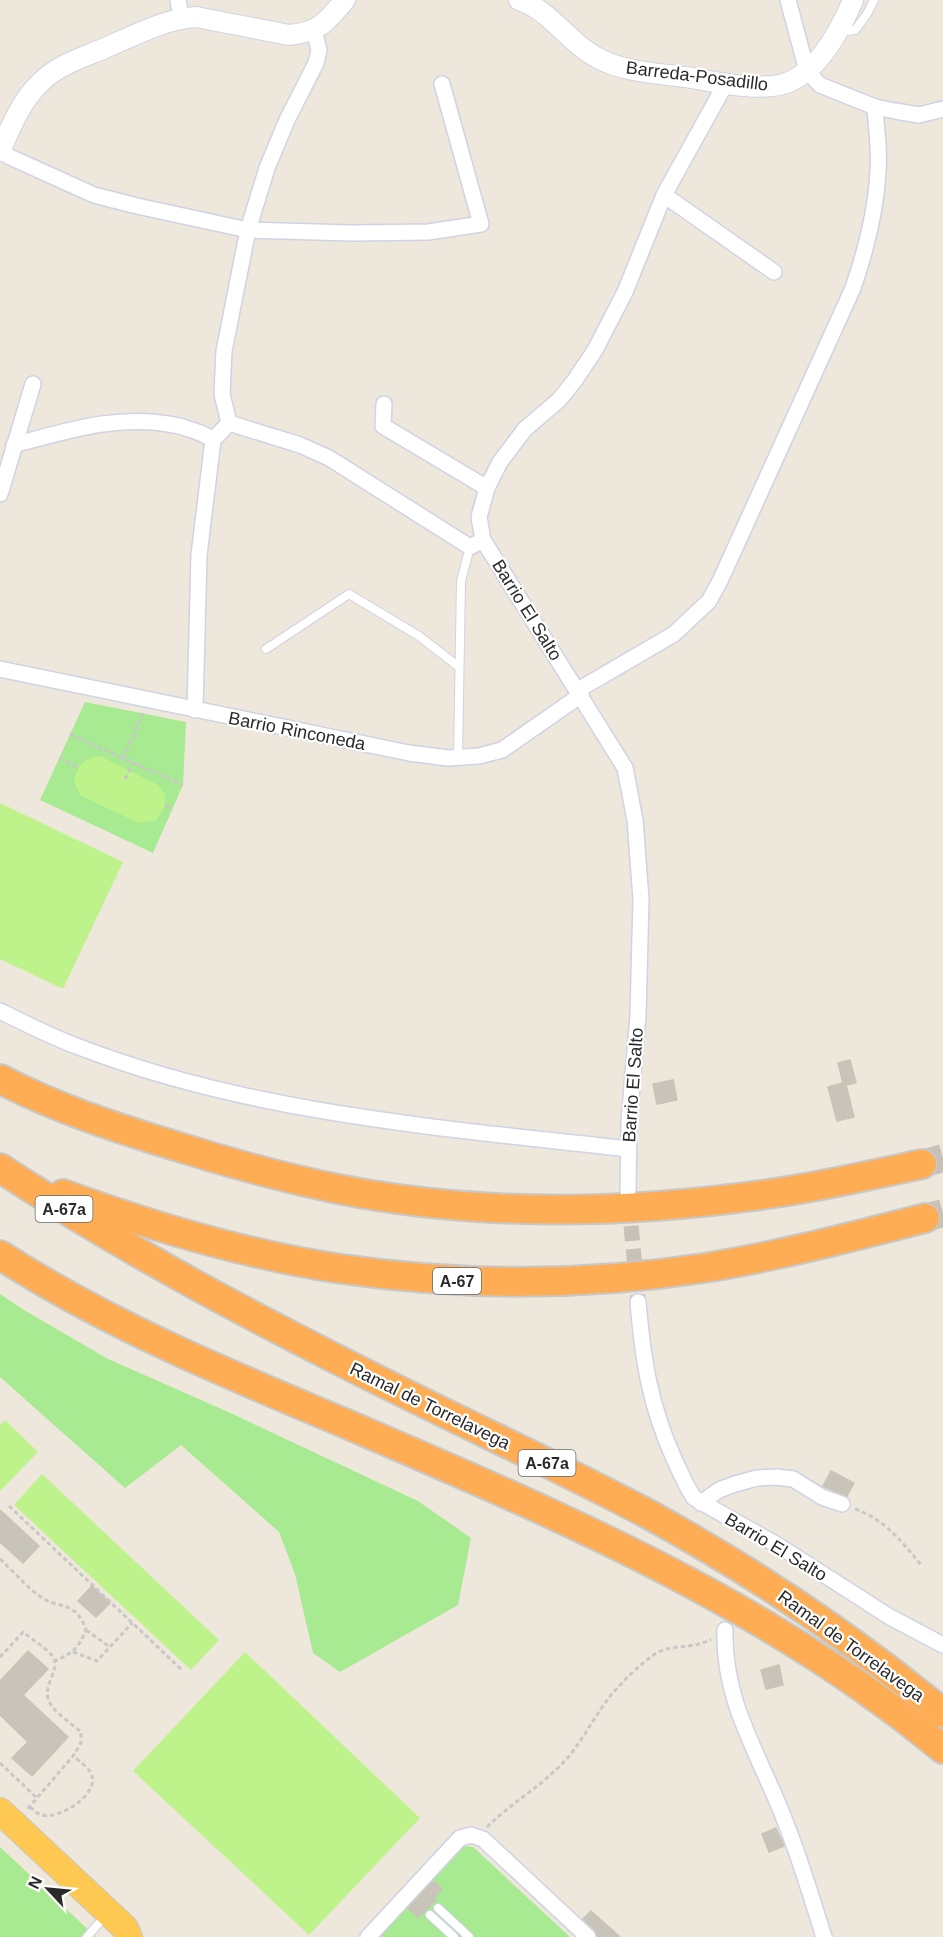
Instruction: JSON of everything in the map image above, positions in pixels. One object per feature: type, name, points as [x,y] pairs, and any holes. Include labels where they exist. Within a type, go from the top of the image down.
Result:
[{"type":"highway","points":[[0,1079],[88,1118],[217,1159],[340,1189],[452,1204],[546,1209],[650,1207],[769,1194],[841,1182],[922,1164]]},
{"type":"highway","name":"A-67","points":[[0,1168],[87,1203],[209,1241],[341,1269],[411,1278],[463,1281],[560,1281],[703,1268],[841,1240],[925,1218]]},
{"type":"highway","name":"Ramal de Torrelavega","points":[[0,1168],[129,1248],[295,1338],[597,1488],[683,1534],[735,1565],[861,1648],[943,1713]]},
{"type":"highway","name":"Ramal de Torrelavega","points":[[0,1255],[83,1303],[165,1346],[471,1478],[634,1553],[715,1597],[822,1660],[896,1711],[943,1749]]},
{"type":"highway","points":[[11,1819],[99,1933]]},
{"type":"highway","points":[[11,1819],[124,1928],[129,1937]]},
{"type":"street","points":[[345,0],[327,20],[314,30],[289,35],[196,17],[179,9],[145,31],[50,74],[28,96],[0,150],[10,157],[94,195],[248,230],[352,233],[428,232],[481,224],[442,84]]},
{"type":"street","name":"Barreda-Posadillo","points":[[522,0],[536,8],[594,56],[609,64],[631,70],[753,87],[774,86],[792,80],[807,71],[839,32],[853,0]]},
{"type":"street","points":[[788,0],[807,71],[820,85],[875,107],[919,115],[943,109]]},
{"type":"street","points":[[229,423],[222,394],[224,351],[248,230],[267,168],[287,120],[316,63],[319,50],[314,30]]},
{"type":"street","name":"Barrio El Salto","points":[[628,1191],[628,1149],[638,1015],[641,899],[635,820],[625,768],[579,692],[476,544],[479,517],[487,488],[500,462],[525,429],[559,400],[595,350],[625,292],[663,195],[726,83]]},
{"type":"street","name":"Barrio Rinconeda","points":[[0,669],[409,753],[458,757],[479,756],[502,750],[579,692],[674,634],[709,601],[853,288],[863,259],[874,215],[879,169],[875,107]]},
{"type":"street","points":[[663,195],[774,272]]},
{"type":"street","points":[[0,494],[33,384]]},
{"type":"street","points":[[384,404],[383,426],[487,488]]},
{"type":"street","points":[[14,445],[81,427],[120,421],[158,422],[201,432],[213,440]]},
{"type":"street","points":[[195,710],[199,555],[213,440],[229,423]]},
{"type":"street","points":[[229,423],[300,445],[329,458],[476,544]]},
{"type":"street","points":[[0,1011],[77,1047],[120,1062],[170,1077],[290,1105],[398,1123],[628,1149]]},
{"type":"street","name":"Barrio El Salto","points":[[638,1302],[645,1369],[655,1410],[688,1489],[701,1503],[779,1546],[890,1617],[943,1645]]},
{"type":"street","points":[[701,1503],[719,1490],[735,1484],[757,1478],[777,1478],[792,1479],[822,1497],[842,1504]]},
{"type":"street","points":[[725,1630],[725,1655],[736,1711],[783,1816],[824,1937]]},
{"type":"street","points":[[368,1937],[460,1838],[471,1834],[483,1839],[588,1937]]},
{"type":"lane","points":[[839,32],[855,30],[867,15],[874,0]]},
{"type":"lane","points":[[458,757],[461,580],[476,544]]},
{"type":"lane","points":[[266,649],[349,594],[419,636],[459,667]]},
{"type":"lane","points":[[438,1908],[468,1937]]},
{"type":"lane","points":[[430,1915],[454,1937]]},
{"type":"path","points":[[123,758],[147,700]]},
{"type":"path","points":[[70,734],[183,785]]},
{"type":"path","points":[[59,758],[78,767]]},
{"type":"path","points":[[126,779],[133,763]]},
{"type":"path","points":[[165,806],[172,809]]},
{"type":"path","points":[[842,1504],[867,1513],[893,1531],[922,1566]]},
{"type":"path","points":[[9,1506],[183,1671]]},
{"type":"path","points":[[0,1559],[40,1597],[68,1607],[81,1617],[86,1630],[110,1647]]},
{"type":"path","points":[[74,1652],[97,1661],[132,1623]]},
{"type":"path","points":[[55,1661],[74,1652],[86,1630]]},
{"type":"path","points":[[483,1839],[484,1829],[496,1817],[541,1784],[569,1756],[611,1695],[640,1666],[665,1649],[703,1644],[725,1630]]},
{"type":"path","points":[[0,1657],[23,1632],[54,1657],[56,1665],[47,1688],[48,1698],[51,1706],[81,1732],[81,1743],[73,1756],[37,1797],[11,1819]]},
{"type":"path","points":[[11,1819],[56,1815],[67,1811],[91,1790],[93,1779],[90,1771],[73,1756]]},
{"type":"path","points":[[0,1762],[37,1797]]},
{"type":"green space","points":[[85,702],[186,722],[183,785],[153,853],[40,800]]},
{"type":"green space","points":[[100,756],[158,785],[165,794],[165,806],[156,820],[139,823],[81,796],[74,781],[78,770],[85,761]]},
{"type":"green space","points":[[0,803],[123,862],[63,989],[0,959]]},
{"type":"green space","points":[[0,1294],[108,1359],[226,1411],[418,1501],[471,1538],[458,1605],[340,1672],[313,1653],[295,1574],[279,1532],[181,1445],[125,1488],[0,1377]]},
{"type":"green space","points":[[5,1420],[38,1452],[0,1491],[0,1425]]},
{"type":"green space","points":[[42,1474],[219,1640],[191,1670],[14,1505]]},
{"type":"green space","points":[[245,1652],[420,1818],[309,1935],[133,1771]]},
{"type":"green space","points":[[0,1847],[96,1937],[0,1937]]},
{"type":"green space","points":[[463,1847],[473,1847],[570,1937],[380,1937]]},
{"type":"building","points":[[850,1060],[856,1083],[846,1085],[854,1117],[837,1121],[828,1087],[843,1083],[838,1063]]},
{"type":"building","points":[[673,1080],[677,1100],[657,1104],[653,1084]]},
{"type":"building","points":[[831,1471],[854,1483],[847,1496],[823,1486]]},
{"type":"building","points":[[0,1510],[39,1546],[23,1563],[0,1542]]},
{"type":"building","points":[[92,1586],[110,1603],[96,1617],[78,1601]]},
{"type":"building","points":[[28,1651],[48,1669],[23,1695],[68,1737],[32,1776],[12,1758],[28,1742],[0,1715],[0,1681]]},
{"type":"building","points":[[779,1665],[783,1685],[766,1689],[761,1670]]},
{"type":"building","points":[[776,1828],[784,1846],[769,1852],[762,1834]]},
{"type":"building","points":[[434,1881],[442,1889],[434,1898],[436,1900],[418,1918],[408,1908]]},
{"type":"building","points":[[591,1911],[620,1937],[597,1937],[595,1930],[583,1919]]},
{"type":"tunnel","points":[[922,1164],[943,1158]]},
{"type":"tunnel","points":[[629,1203],[638,1302]]},
{"type":"tunnel","points":[[925,1218],[943,1213]]}]
